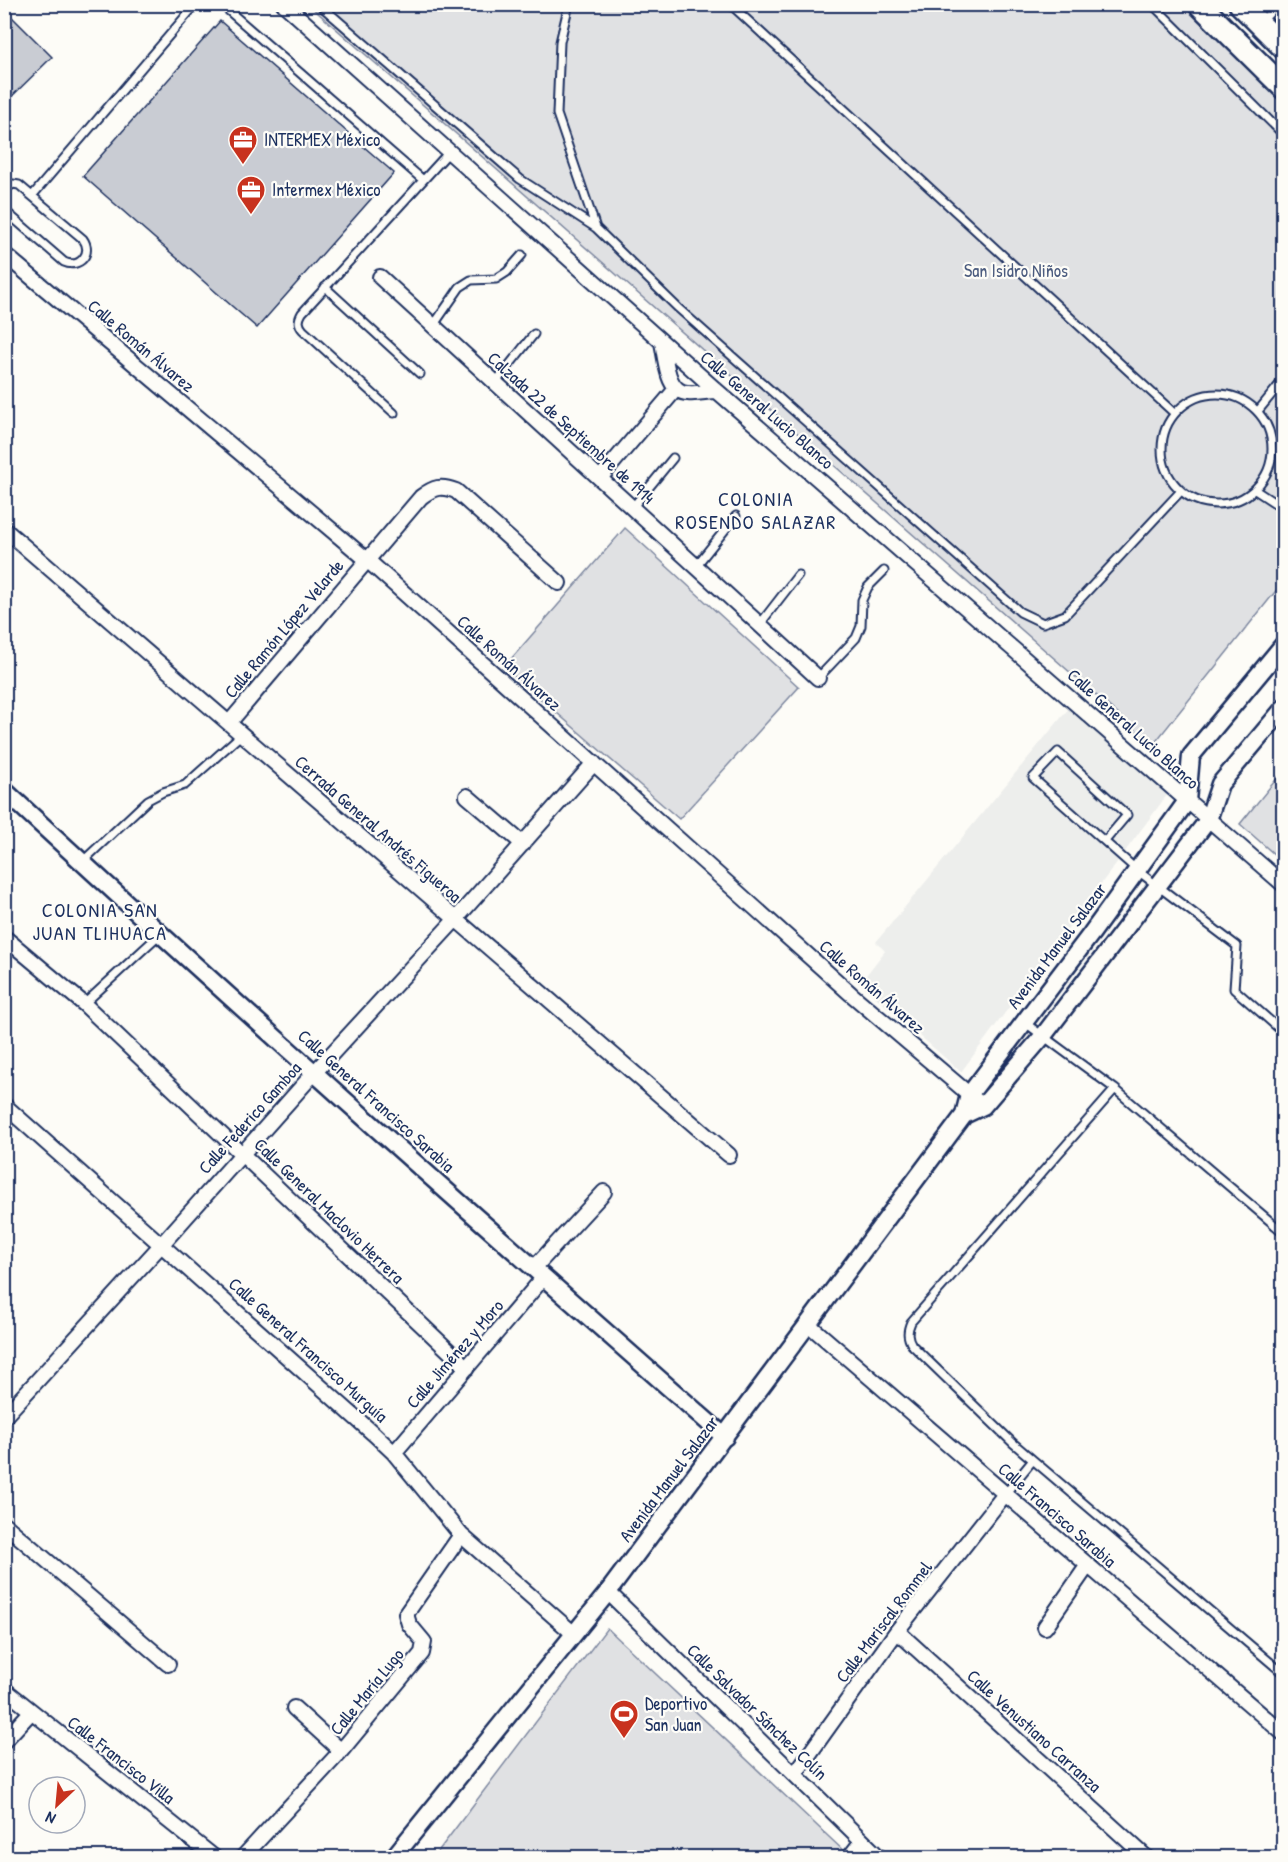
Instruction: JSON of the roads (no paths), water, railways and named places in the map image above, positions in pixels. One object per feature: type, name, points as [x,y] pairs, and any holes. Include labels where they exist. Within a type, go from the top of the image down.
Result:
[{"type":"main road","points":[[1199,4],[1284,88]]},
{"type":"main road","points":[[1240,4],[1284,48]]},
{"type":"street","name":"Calle General Lucio Blanco","points":[[284,4],[717,391],[1284,885]]},
{"type":"street","name":"Calle Román Álvarez","points":[[4,254],[366,559],[851,994],[983,1106]]},
{"type":"street","name":"Calzada 22 de Septiembre de 1914","points":[[380,278],[818,678]]},
{"type":"street","points":[[661,341],[670,381],[676,389],[689,394],[717,391]]},
{"type":"street","points":[[600,478],[676,389]]},
{"type":"street","name":"Calle Ramón López Velarde","points":[[229,723],[366,559],[421,497],[432,488],[444,486],[456,491],[559,583]]},
{"type":"street","name":"Cerrada General Andrés Figueroa","points":[[4,529],[729,1155]]},
{"type":"street","points":[[1187,801],[1191,756],[1284,644]]},
{"type":"street","name":"Avenida Manuel Salazar","points":[[964,1115],[983,1106],[1043,1036],[1208,820],[1220,784],[1284,708]]},
{"type":"street","name":"Calle Federico Gamboa","points":[[4,1417],[455,920],[594,763]]},
{"type":"street","name":"Calle General Francisco Sarabia","points":[[4,790],[160,934],[725,1437]]},
{"type":"street","points":[[467,796],[523,844]]},
{"type":"street","name":"Avenida Manuel Salazar","points":[[394,1857],[608,1592],[725,1437],[964,1115],[969,1095],[1092,934],[1187,801]]},
{"type":"street","points":[[1092,934],[1110,948]]},
{"type":"street","name":"Calle General Maclovio Herrera","points":[[4,937],[84,1004],[467,1368]]},
{"type":"street","name":"Calle General Francisco Murguía","points":[[4,1105],[394,1453],[461,1535],[574,1634]]},
{"type":"street","name":"Calle Jiménez y Moro","points":[[394,1453],[467,1368],[604,1192]]},
{"type":"street","name":"Calle Francisco Sarabia","points":[[808,1324],[1284,1734]]},
{"type":"street","name":"Calle Mariscal Rommel","points":[[795,1774],[897,1631],[1005,1494]]},
{"type":"street","points":[[4,1524],[168,1664]]},
{"type":"street","name":"Calle María Lugo","points":[[242,1857],[341,1751],[422,1653],[424,1642],[409,1624],[406,1614],[461,1535]]},
{"type":"street","points":[[1046,1627],[1088,1565]]},
{"type":"street","name":"Calle Salvador Sánchez Colín","points":[[608,1592],[880,1857]]},
{"type":"street","name":"Calle Venustiano Carranza","points":[[897,1631],[1147,1857]]},
{"type":"street","name":"Calle Francisco Villa","points":[[4,1689],[215,1857]]},
{"type":"street","points":[[294,1708],[341,1751]]},
{"type":"street","points":[[4,1741],[31,1712]]},
{"type":"street","points":[[849,1857],[862,1841]]},
{"type":"lane","points":[[32,196],[196,4]]},
{"type":"lane","points":[[221,4],[423,180]]},
{"type":"lane","points":[[320,4],[520,179],[596,228],[678,308],[1020,612],[1043,623],[1065,615],[1181,491]]},
{"type":"lane","points":[[569,4],[560,42],[557,114],[596,228]]},
{"type":"lane","points":[[730,4],[1174,413]]},
{"type":"lane","points":[[1152,4],[1284,135]]},
{"type":"lane","points":[[1259,23],[1278,4]]},
{"type":"lane","points":[[394,413],[303,330],[299,325],[299,318],[449,152]]},
{"type":"lane","points":[[4,190],[13,184],[19,185],[83,239],[87,245],[87,251],[82,260],[76,264],[64,262],[4,210]]},
{"type":"lane","points":[[433,326],[460,287],[471,280],[496,279],[507,272],[522,255]]},
{"type":"lane","points":[[325,287],[420,374]]},
{"type":"lane","points":[[495,382],[534,334]]},
{"type":"lane","points":[[1258,411],[1284,379]]},
{"type":"lane","points":[[1206,394],[1224,394],[1242,399],[1258,411],[1269,428],[1273,447],[1270,466],[1255,490],[1248,496],[1231,503],[1214,505],[1196,501],[1181,491],[1169,478],[1162,462],[1161,446],[1165,428],[1174,413],[1188,401],[1206,394]]},
{"type":"lane","points":[[632,508],[673,458]]},
{"type":"lane","points":[[1255,490],[1284,509]]},
{"type":"lane","points":[[696,566],[736,516]]},
{"type":"lane","points":[[818,678],[856,638],[861,626],[862,600],[868,587],[884,571]]},
{"type":"lane","points":[[759,624],[798,575]]},
{"type":"lane","points":[[82,862],[148,800],[185,785],[242,734]]},
{"type":"lane","points":[[1104,841],[1127,815],[1058,752],[1033,778],[1104,841],[1138,871],[1237,946],[1234,989],[1284,1033]]},
{"type":"lane","points":[[84,1004],[160,934]]},
{"type":"lane","points":[[1024,1022],[1115,1089],[1284,1233]]},
{"type":"lane","points":[[1115,1089],[911,1322],[907,1330],[908,1338],[912,1345],[1033,1460],[1284,1674]]},
{"type":"lane","points":[[1005,1494],[1033,1460]]},
{"type":"place","name":"INTERMEX México","points":[[243,166]]},
{"type":"place","name":"Intermex México","points":[[251,216]]},
{"type":"place","name":"Deportivo San Juan","points":[[624,1740]]},
{"type":"district","name":"COLONIA ROSENDO SALAZAR","points":[[756,510]]},
{"type":"district","name":"COLONIA SAN JUAN TLIHUACA","points":[[100,922]]},
{"type":"park label","name":"San Isidro Niños","points":[[1016,271]]}]
